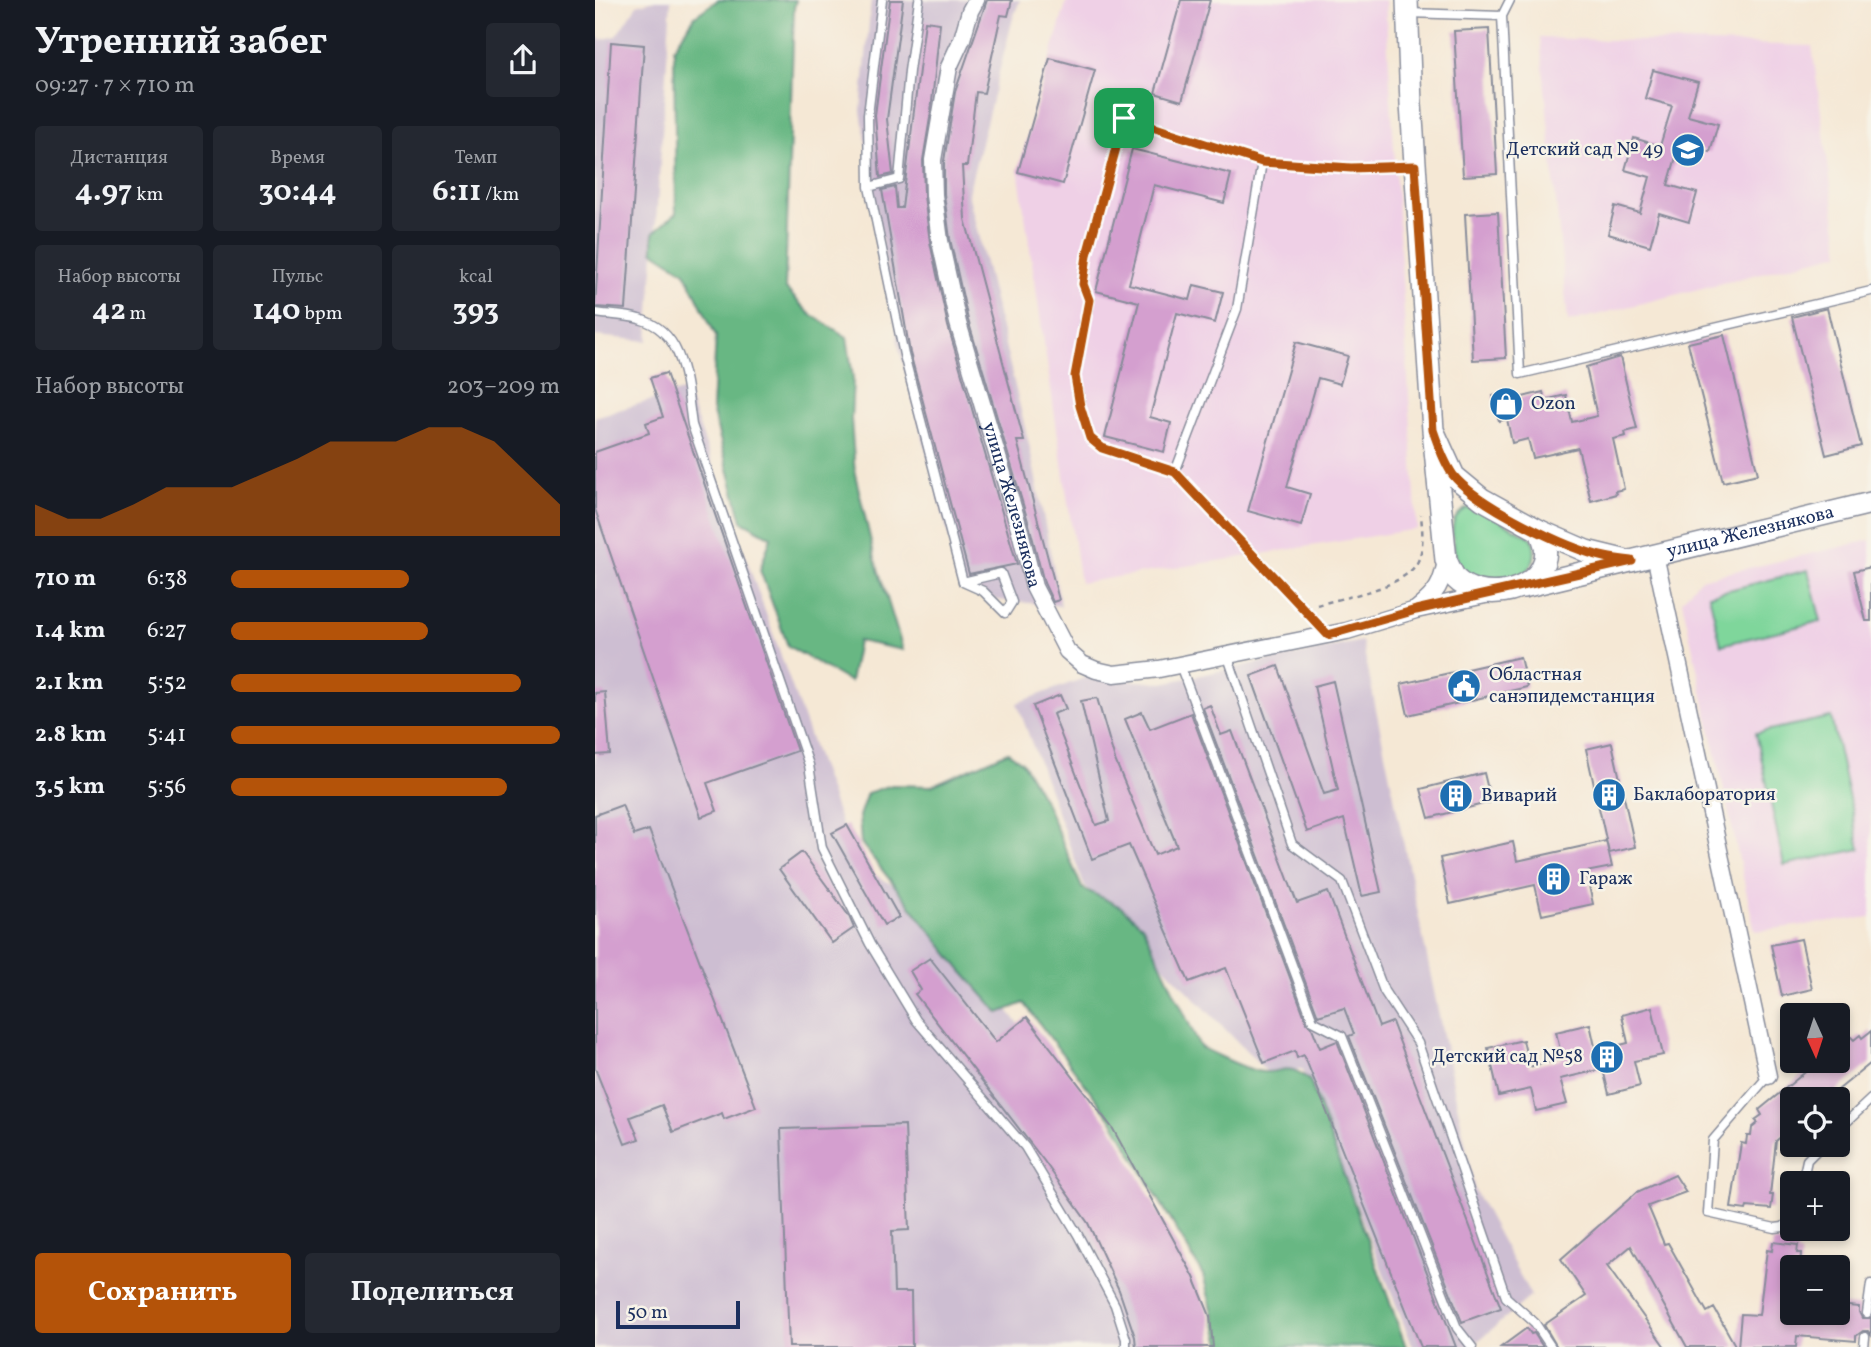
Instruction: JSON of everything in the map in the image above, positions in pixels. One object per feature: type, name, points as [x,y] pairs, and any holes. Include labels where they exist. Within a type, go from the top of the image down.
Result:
[{"type":"main road","points":[[1408,7],[1415,166],[1433,430],[1446,560],[1455,578],[1471,589],[1494,594],[1520,588],[1536,576],[1544,563],[1546,548],[1540,531],[1482,499],[1454,476],[1433,430]]},
{"type":"main road","points":[[1442,527],[1448,512],[1458,503],[1468,499],[1482,499]]},
{"type":"main road","name":"улица Железнякова","points":[[1520,588],[1871,503]]},
{"type":"main road","name":"улица Железнякова","points":[[1540,531],[1586,551],[1632,561]]},
{"type":"street","name":"улица Железнякова","points":[[976,0],[949,66],[933,160],[940,241],[958,323],[1034,587],[1067,651],[1082,664],[1114,674],[1227,657],[1328,635],[1416,610],[1494,594]]},
{"type":"street","points":[[1655,555],[1768,1076]]},
{"type":"street","points":[[1416,610],[1431,597],[1442,581],[1446,560]]},
{"type":"lane","points":[[882,0],[868,115],[869,187],[904,355],[963,582],[983,592],[1005,613],[1012,603],[1001,573],[963,582]]},
{"type":"lane","points":[[869,187],[899,179],[919,0]]},
{"type":"lane","points":[[1510,0],[1502,16],[1520,374],[1871,291]]},
{"type":"lane","points":[[1408,7],[1502,16]]},
{"type":"lane","points":[[1328,635],[1175,472],[1102,448],[1090,438],[1080,406],[1075,376],[1089,300],[1083,284],[1087,255],[1124,118],[1262,162],[1351,168],[1415,166]]},
{"type":"lane","points":[[1175,472],[1237,309],[1262,162]]},
{"type":"lane","points":[[595,313],[641,319],[661,330],[672,340],[688,387],[692,425],[809,765],[822,848],[870,944],[916,1020],[1025,1147],[1079,1235],[1115,1305],[1126,1347]]},
{"type":"lane","points":[[1227,657],[1292,844],[1342,881],[1384,991],[1418,1044],[1506,1297],[1535,1323],[1552,1347]]},
{"type":"lane","points":[[1180,665],[1313,1021],[1342,1036],[1457,1328],[1472,1347]]},
{"type":"lane","points":[[1768,1076],[1713,1140],[1708,1213],[1780,1227]]},
{"type":"lane","points":[[1850,1119],[1871,1099]]},
{"type":"lane","points":[[1867,1312],[1871,1284]]},
{"type":"lane","points":[[1864,1347],[1865,1337]]},
{"type":"path","points":[[1306,609],[1398,581],[1416,564],[1422,545],[1421,507]]},
{"type":"shaded area","points":[[655,0],[671,0],[648,341],[595,336],[595,35],[601,40],[616,36],[637,5]]},
{"type":"shaded area","points":[[871,0],[1020,0],[968,193],[1029,444],[1061,606],[997,600],[960,580],[899,348],[861,111]]},
{"type":"shaded area","points":[[1067,0],[1385,0],[1417,529],[1080,583],[1018,169]]},
{"type":"shaded area","name":"Детский сад № 49","points":[[1540,38],[1812,46],[1840,253],[1568,322]]},
{"type":"shaded area","points":[[686,390],[855,863],[930,907],[1102,1134],[1198,1347],[595,1347],[595,417]]},
{"type":"shaded area","points":[[1871,540],[1871,917],[1755,931],[1682,600],[1700,579]]},
{"type":"shaded area","points":[[1362,641],[1475,1191],[1531,1296],[1471,1347],[1413,1347],[1302,1068],[1273,1078],[1084,885],[1017,703],[1087,677],[1163,683]]},
{"type":"green space","points":[[718,0],[796,0],[785,288],[810,314],[847,337],[853,378],[851,419],[855,474],[875,559],[903,650],[858,641],[850,682],[788,646],[760,570],[771,537],[742,521],[712,409],[716,336],[685,272],[653,251],[653,233],[676,213],[674,48],[695,16]]},
{"type":"green space","points":[[1470,507],[1477,508],[1532,538],[1535,554],[1531,566],[1522,575],[1496,584],[1470,578],[1461,569],[1455,553],[1453,527],[1458,515]]},
{"type":"green space","points":[[1808,570],[1821,621],[1721,645],[1709,595]]},
{"type":"green space","points":[[1831,717],[1860,849],[1784,865],[1756,733]]},
{"type":"green space","points":[[1008,752],[1022,762],[1046,804],[1082,888],[1121,907],[1143,926],[1200,1047],[1250,1069],[1265,1072],[1289,1069],[1302,1074],[1310,1081],[1406,1347],[1222,1347],[1203,1275],[1114,1123],[1024,1003],[999,1013],[962,971],[861,843],[859,816],[867,793],[892,785],[931,786]]},
{"type":"building","points":[[890,0],[903,0],[887,119],[893,174],[880,177],[875,115]]},
{"type":"building","points":[[987,0],[1012,0],[1008,16],[1001,15],[984,93],[976,92],[967,166],[962,166],[965,219],[1024,441],[1017,441],[1059,600],[1053,602],[1044,583],[968,320],[950,239],[944,194],[944,161],[955,92]]},
{"type":"building","points":[[1181,0],[1210,0],[1182,101],[1155,93]]},
{"type":"building","points":[[925,21],[940,23],[923,160],[930,242],[948,326],[1017,564],[969,574],[910,353],[882,190],[895,187],[897,208],[902,208]]},
{"type":"building","points":[[1489,29],[1497,174],[1463,176],[1454,31]]},
{"type":"building","points":[[611,42],[644,45],[626,309],[595,307]]},
{"type":"building","points":[[1050,58],[1095,70],[1063,184],[1018,172]]},
{"type":"building","points":[[1653,70],[1698,82],[1688,116],[1718,124],[1710,152],[1680,143],[1668,185],[1697,193],[1689,222],[1659,213],[1650,246],[1608,234],[1615,206],[1640,213],[1650,177],[1625,170],[1634,138],[1660,146],[1672,106],[1645,98]]},
{"type":"building","points":[[1132,149],[1231,174],[1224,203],[1154,185],[1129,284],[1190,300],[1194,285],[1223,292],[1215,323],[1177,313],[1150,417],[1171,423],[1164,452],[1105,437],[1139,302],[1096,291]]},
{"type":"building","points":[[1498,212],[1506,358],[1473,360],[1465,214]]},
{"type":"building","points":[[1827,308],[1861,446],[1826,455],[1792,317]]},
{"type":"building","points":[[1724,335],[1758,474],[1723,482],[1688,343]]},
{"type":"building","points":[[1296,342],[1348,356],[1340,384],[1318,378],[1287,487],[1310,494],[1301,526],[1248,511]]},
{"type":"building","points":[[1620,357],[1637,429],[1625,432],[1626,436],[1613,439],[1624,489],[1591,501],[1578,448],[1533,458],[1528,439],[1512,443],[1507,419],[1499,421],[1493,396],[1512,391],[1514,399],[1543,392],[1545,400],[1566,395],[1572,422],[1597,416],[1586,367]]},
{"type":"building","points":[[666,373],[797,751],[707,783],[717,811],[701,817],[595,509],[595,452],[649,433],[646,423],[663,417],[650,378]]},
{"type":"building","points":[[1871,567],[1871,621],[1866,621],[1854,571]]},
{"type":"building","name":"Областная санэпидемстанция","points":[[1520,657],[1527,687],[1408,715],[1401,684]]},
{"type":"building","points":[[1278,666],[1324,794],[1338,790],[1314,686],[1333,681],[1381,892],[1362,896],[1344,819],[1307,832],[1251,676]]},
{"type":"building","points":[[605,692],[610,754],[595,755],[595,693]]},
{"type":"building","points":[[1060,695],[1066,709],[1053,714],[1096,825],[1109,821],[1081,701],[1097,698],[1115,760],[1155,855],[1177,846],[1125,719],[1142,712],[1150,729],[1191,713],[1307,1023],[1312,1028],[1320,1048],[1337,1041],[1456,1347],[1421,1347],[1304,1055],[1297,1058],[1295,1051],[1264,1063],[1226,968],[1189,982],[1129,845],[1092,859],[1033,706]]},
{"type":"building","points":[[1210,705],[1221,735],[1232,731],[1297,903],[1328,892],[1379,1027],[1392,1022],[1501,1308],[1462,1322],[1349,1036],[1354,1034],[1344,1008],[1318,1016],[1203,708]]},
{"type":"building","name":"Баклаборатория","points":[[1612,743],[1635,847],[1609,853],[1586,749]]},
{"type":"building","name":"Виварий","points":[[1484,773],[1491,802],[1429,818],[1421,789]]},
{"type":"building","points":[[622,805],[634,835],[649,830],[756,1107],[724,1119],[722,1113],[673,1132],[662,1105],[630,1117],[639,1139],[625,1144],[595,1068],[595,815]]},
{"type":"building","points":[[847,825],[899,917],[884,925],[832,833]]},
{"type":"building","points":[[1606,841],[1612,867],[1586,872],[1593,904],[1542,915],[1535,885],[1450,904],[1440,858],[1513,842],[1517,861]]},
{"type":"building","points":[[802,852],[849,916],[854,928],[832,943],[779,869]]},
{"type":"building","points":[[1801,939],[1812,989],[1782,996],[1771,945]]},
{"type":"building","points":[[930,958],[996,1042],[1027,1017],[1113,1129],[1194,1277],[1210,1316],[1213,1347],[1136,1347],[1119,1290],[1088,1223],[1044,1161],[915,994],[921,990],[910,971]]},
{"type":"building","name":"Детский сад №58","points":[[1652,1007],[1663,1055],[1634,1061],[1640,1086],[1609,1094],[1603,1069],[1560,1079],[1567,1104],[1536,1111],[1531,1089],[1499,1096],[1488,1048],[1523,1040],[1529,1067],[1562,1059],[1556,1032],[1590,1024],[1596,1051],[1628,1043],[1622,1015]]},
{"type":"building","points":[[1871,1031],[1871,1063],[1842,1087],[1787,1087],[1804,1073],[1850,1073],[1850,1036],[1854,1040],[1860,1035],[1862,1038]]},
{"type":"building","points":[[1780,1093],[1780,1138],[1776,1141],[1771,1209],[1731,1208],[1741,1143],[1746,1144],[1747,1136],[1751,1136],[1752,1128],[1758,1123],[1755,1120],[1762,1115],[1759,1110]]},
{"type":"building","points":[[905,1125],[909,1230],[892,1231],[894,1292],[911,1292],[912,1347],[789,1347],[781,1129]]},
{"type":"building","points":[[1675,1175],[1686,1192],[1648,1206],[1664,1244],[1668,1243],[1707,1312],[1714,1308],[1736,1347],[1687,1347],[1631,1246],[1607,1266],[1665,1347],[1557,1347],[1544,1325],[1586,1296],[1561,1259],[1637,1192]]},
{"type":"building","points":[[1773,1242],[1798,1245],[1797,1253],[1801,1253],[1780,1255],[1780,1325],[1850,1325],[1850,1306],[1859,1307],[1862,1318],[1871,1318],[1871,1335],[1868,1331],[1863,1331],[1856,1336],[1856,1341],[1797,1336],[1796,1347],[1738,1347],[1741,1314],[1759,1315],[1767,1250],[1772,1251]]},
{"type":"building","points":[[1527,1328],[1531,1334],[1534,1333],[1543,1347],[1501,1347]]},
{"type":"place","name":"Детский сад № 49","points":[[1688,150]]},
{"type":"place","name":"Ozon","points":[[1506,404]]},
{"type":"place","name":"Областная санэпидемстанция","points":[[1464,686]]},
{"type":"place","name":"Баклаборатория","points":[[1609,795]]},
{"type":"place","name":"Виварий","points":[[1456,796]]},
{"type":"place","name":"Гараж","points":[[1554,879]]},
{"type":"place","name":"Детский сад №58","points":[[1607,1057]]},
{"type":"route","points":[[1124,118],[1262,162],[1351,168],[1415,166],[1433,430],[1442,455],[1454,476],[1482,499],[1515,518],[1586,551],[1632,561],[1416,610],[1328,635],[1175,472],[1102,448],[1090,438],[1080,406],[1075,376],[1089,300],[1083,284],[1087,255],[1124,118]]}]
